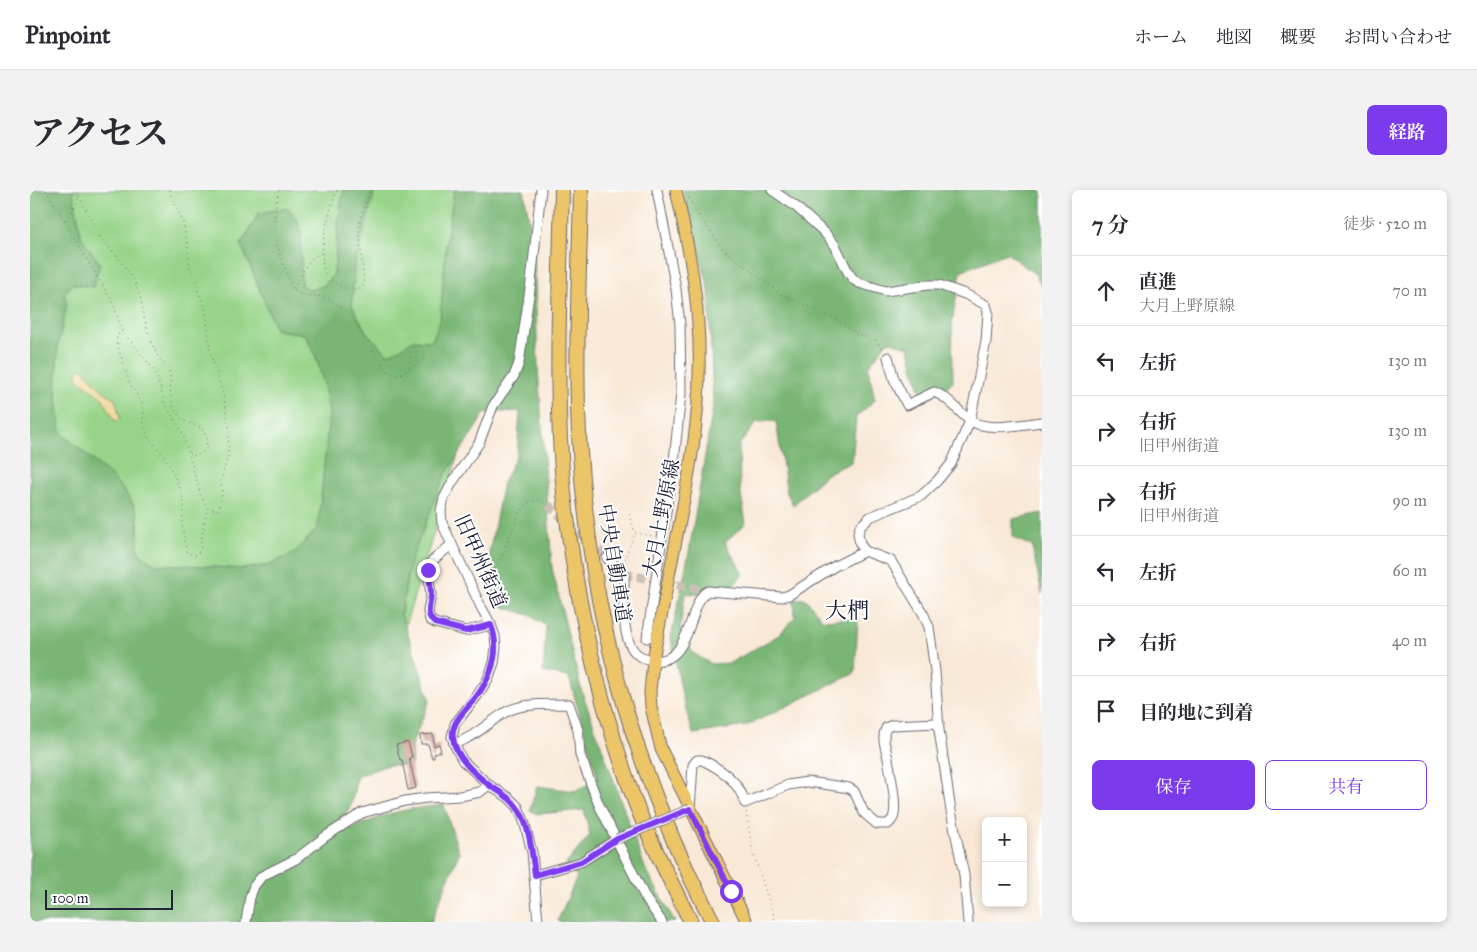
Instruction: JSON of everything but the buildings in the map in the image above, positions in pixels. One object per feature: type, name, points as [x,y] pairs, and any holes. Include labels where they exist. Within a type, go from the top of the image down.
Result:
[{"type":"highway","name":"中央自動車道","points":[[562,190],[561,437],[564,491],[579,593],[603,700],[621,760],[650,836],[691,922]]},
{"type":"highway","name":"中央自動車道","points":[[581,190],[578,331],[580,437],[583,489],[597,588],[608,645],[637,749],[673,842],[712,922]]},
{"type":"main road","name":"大月上野原線","points":[[676,190],[690,251],[695,285],[700,374],[689,472],[653,660],[650,707],[661,749],[747,922]]},
{"type":"street","name":"旧甲州街道","points":[[454,744],[452,730],[477,696],[494,663],[496,648],[495,636],[491,625],[451,545],[442,523],[441,511],[444,498],[452,482],[479,443],[493,406],[514,376],[519,363],[531,282],[541,190]]},
{"type":"street","points":[[646,638],[678,426],[681,393],[680,326],[676,289],[657,190]]},
{"type":"street","points":[[772,190],[795,206],[824,232],[835,245],[848,272],[859,283],[886,290],[939,285],[965,294],[986,305],[988,312],[986,341],[970,421],[951,464],[927,491],[914,499],[875,514],[864,523],[858,533],[858,539],[865,551],[891,561],[927,621],[936,671],[938,723],[951,811],[964,875],[968,922]]},
{"type":"street","points":[[888,357],[894,379],[906,405],[934,392],[943,395],[970,421],[980,425],[1002,426],[1042,422]]},
{"type":"street","points":[[451,545],[432,561],[428,570],[431,595],[428,611],[430,620],[466,631],[491,625]]},
{"type":"street","points":[[607,558],[624,574],[626,636],[637,655],[653,660],[667,658],[679,648],[688,633],[703,593],[708,590],[782,597],[789,596],[835,566],[865,551]]},
{"type":"street","points":[[538,922],[532,852],[526,826],[518,807],[509,798],[489,785],[463,761],[454,744],[466,741],[506,712],[524,706],[569,704],[578,730],[580,755],[599,805],[646,899],[662,922]]},
{"type":"street","points":[[535,875],[581,862],[617,839],[690,809],[694,765],[697,760],[711,764],[728,775],[740,789],[745,804],[788,784],[807,782],[830,785],[849,788],[854,791],[867,817],[877,824],[888,824],[893,819],[895,810],[888,757],[884,743],[886,728],[892,725],[938,723]]},
{"type":"street","points":[[246,922],[250,897],[254,886],[262,876],[296,859],[326,836],[362,813],[406,801],[460,796],[480,792],[489,785]]},
{"type":"path","points":[[46,190],[113,303],[122,331],[154,370],[164,402],[183,434],[201,496],[208,509],[198,554],[194,555],[186,551],[182,523],[184,503],[180,488],[165,457],[148,437],[144,426],[143,405],[132,390],[116,340],[122,331]]},
{"type":"path","points":[[78,190],[79,196],[100,237],[134,280],[141,299],[150,339],[157,355],[170,373],[173,407],[182,420],[202,428],[207,439],[206,450],[197,456],[189,454]]},
{"type":"path","points":[[170,190],[183,222],[189,264],[206,312],[210,351],[223,394],[229,426],[228,456],[221,480],[222,497],[218,510],[208,509]]},
{"type":"path","points":[[279,190],[274,214],[275,238],[277,250],[294,289],[304,296],[312,295],[328,298],[349,313],[386,370],[392,374],[399,375],[425,358],[424,348],[418,345],[411,350],[409,367]]},
{"type":"path","points":[[337,190],[323,242],[324,271],[333,282],[345,289],[356,290],[362,288],[364,284],[359,227],[361,215],[370,190]]},
{"type":"path","points":[[64,221],[73,210],[79,196]]},
{"type":"path","points":[[688,196],[694,210],[724,250],[781,294],[837,320],[858,335],[876,340],[888,357]]},
{"type":"path","points":[[294,289],[306,266],[318,254],[323,252]]},
{"type":"path","points":[[468,580],[492,573],[499,562],[519,514],[528,503],[538,500],[548,505]]},
{"type":"path","points":[[620,570],[635,533],[628,514]]},
{"type":"path","points":[[635,533],[661,537]]},
{"type":"path","points":[[745,804],[753,852],[776,922]]},
{"type":"green space","points":[[30,190],[510,190],[509,290],[383,697],[30,577]]},
{"type":"green space","points":[[30,190],[73,190],[81,237],[100,264],[93,287],[73,284],[64,293],[67,305],[58,345],[56,390],[61,433],[102,468],[130,499],[138,519],[138,552],[155,564],[241,569],[270,565],[296,551],[318,528],[329,414],[324,384],[315,354],[305,334],[276,330],[241,244],[259,213],[287,208],[297,219],[301,233],[301,285],[310,290],[323,286],[334,274],[339,213],[344,190],[375,190],[354,268],[352,305],[366,332],[388,354],[400,349],[413,340],[432,341],[440,320],[446,245],[454,190],[524,190],[534,250],[538,368],[552,568],[581,689],[645,868],[675,922],[559,922],[558,920],[577,877],[566,864],[590,835],[584,810],[537,814],[530,810],[537,786],[575,791],[598,779],[569,677],[543,672],[546,626],[529,615],[495,604],[489,554],[503,483],[517,455],[520,411],[485,413],[444,477],[410,563],[401,614],[430,700],[413,741],[411,765],[388,765],[357,776],[351,806],[344,815],[349,828],[400,811],[444,805],[459,853],[431,922],[30,922]]},
{"type":"green space","points":[[683,190],[1042,190],[1042,288],[1035,274],[1007,253],[961,271],[952,322],[953,382],[924,402],[909,347],[888,341],[868,367],[875,400],[856,417],[852,462],[828,473],[793,505],[787,493],[776,421],[757,422],[739,445],[740,489],[746,523],[725,542],[743,574],[729,591],[685,594],[680,629],[693,653],[711,664],[730,663],[779,635],[795,617],[794,600],[805,598],[823,620],[858,618],[855,673],[746,726],[693,734],[683,699],[671,638],[689,552],[713,407],[709,290]]},
{"type":"green space","points":[[1042,513],[1042,594],[1032,546],[1013,538],[1013,519]]},
{"type":"sand","points":[[80,368],[102,390],[115,399],[119,420],[115,421],[103,399],[78,379],[77,373]]},
{"type":"tunnel","points":[[548,505],[607,558]]},
{"type":"tunnel","points":[[624,574],[708,591]]},
{"type":"district","name":"大椚","points":[[847,610]]},
{"type":"route","points":[[428,570],[431,595],[428,611],[430,620],[466,631],[491,625],[495,636],[494,663],[488,678],[477,696],[455,724],[452,736],[463,761],[489,785],[509,798],[518,807],[526,826],[535,875],[581,862],[617,839],[690,809],[731,891]]}]
